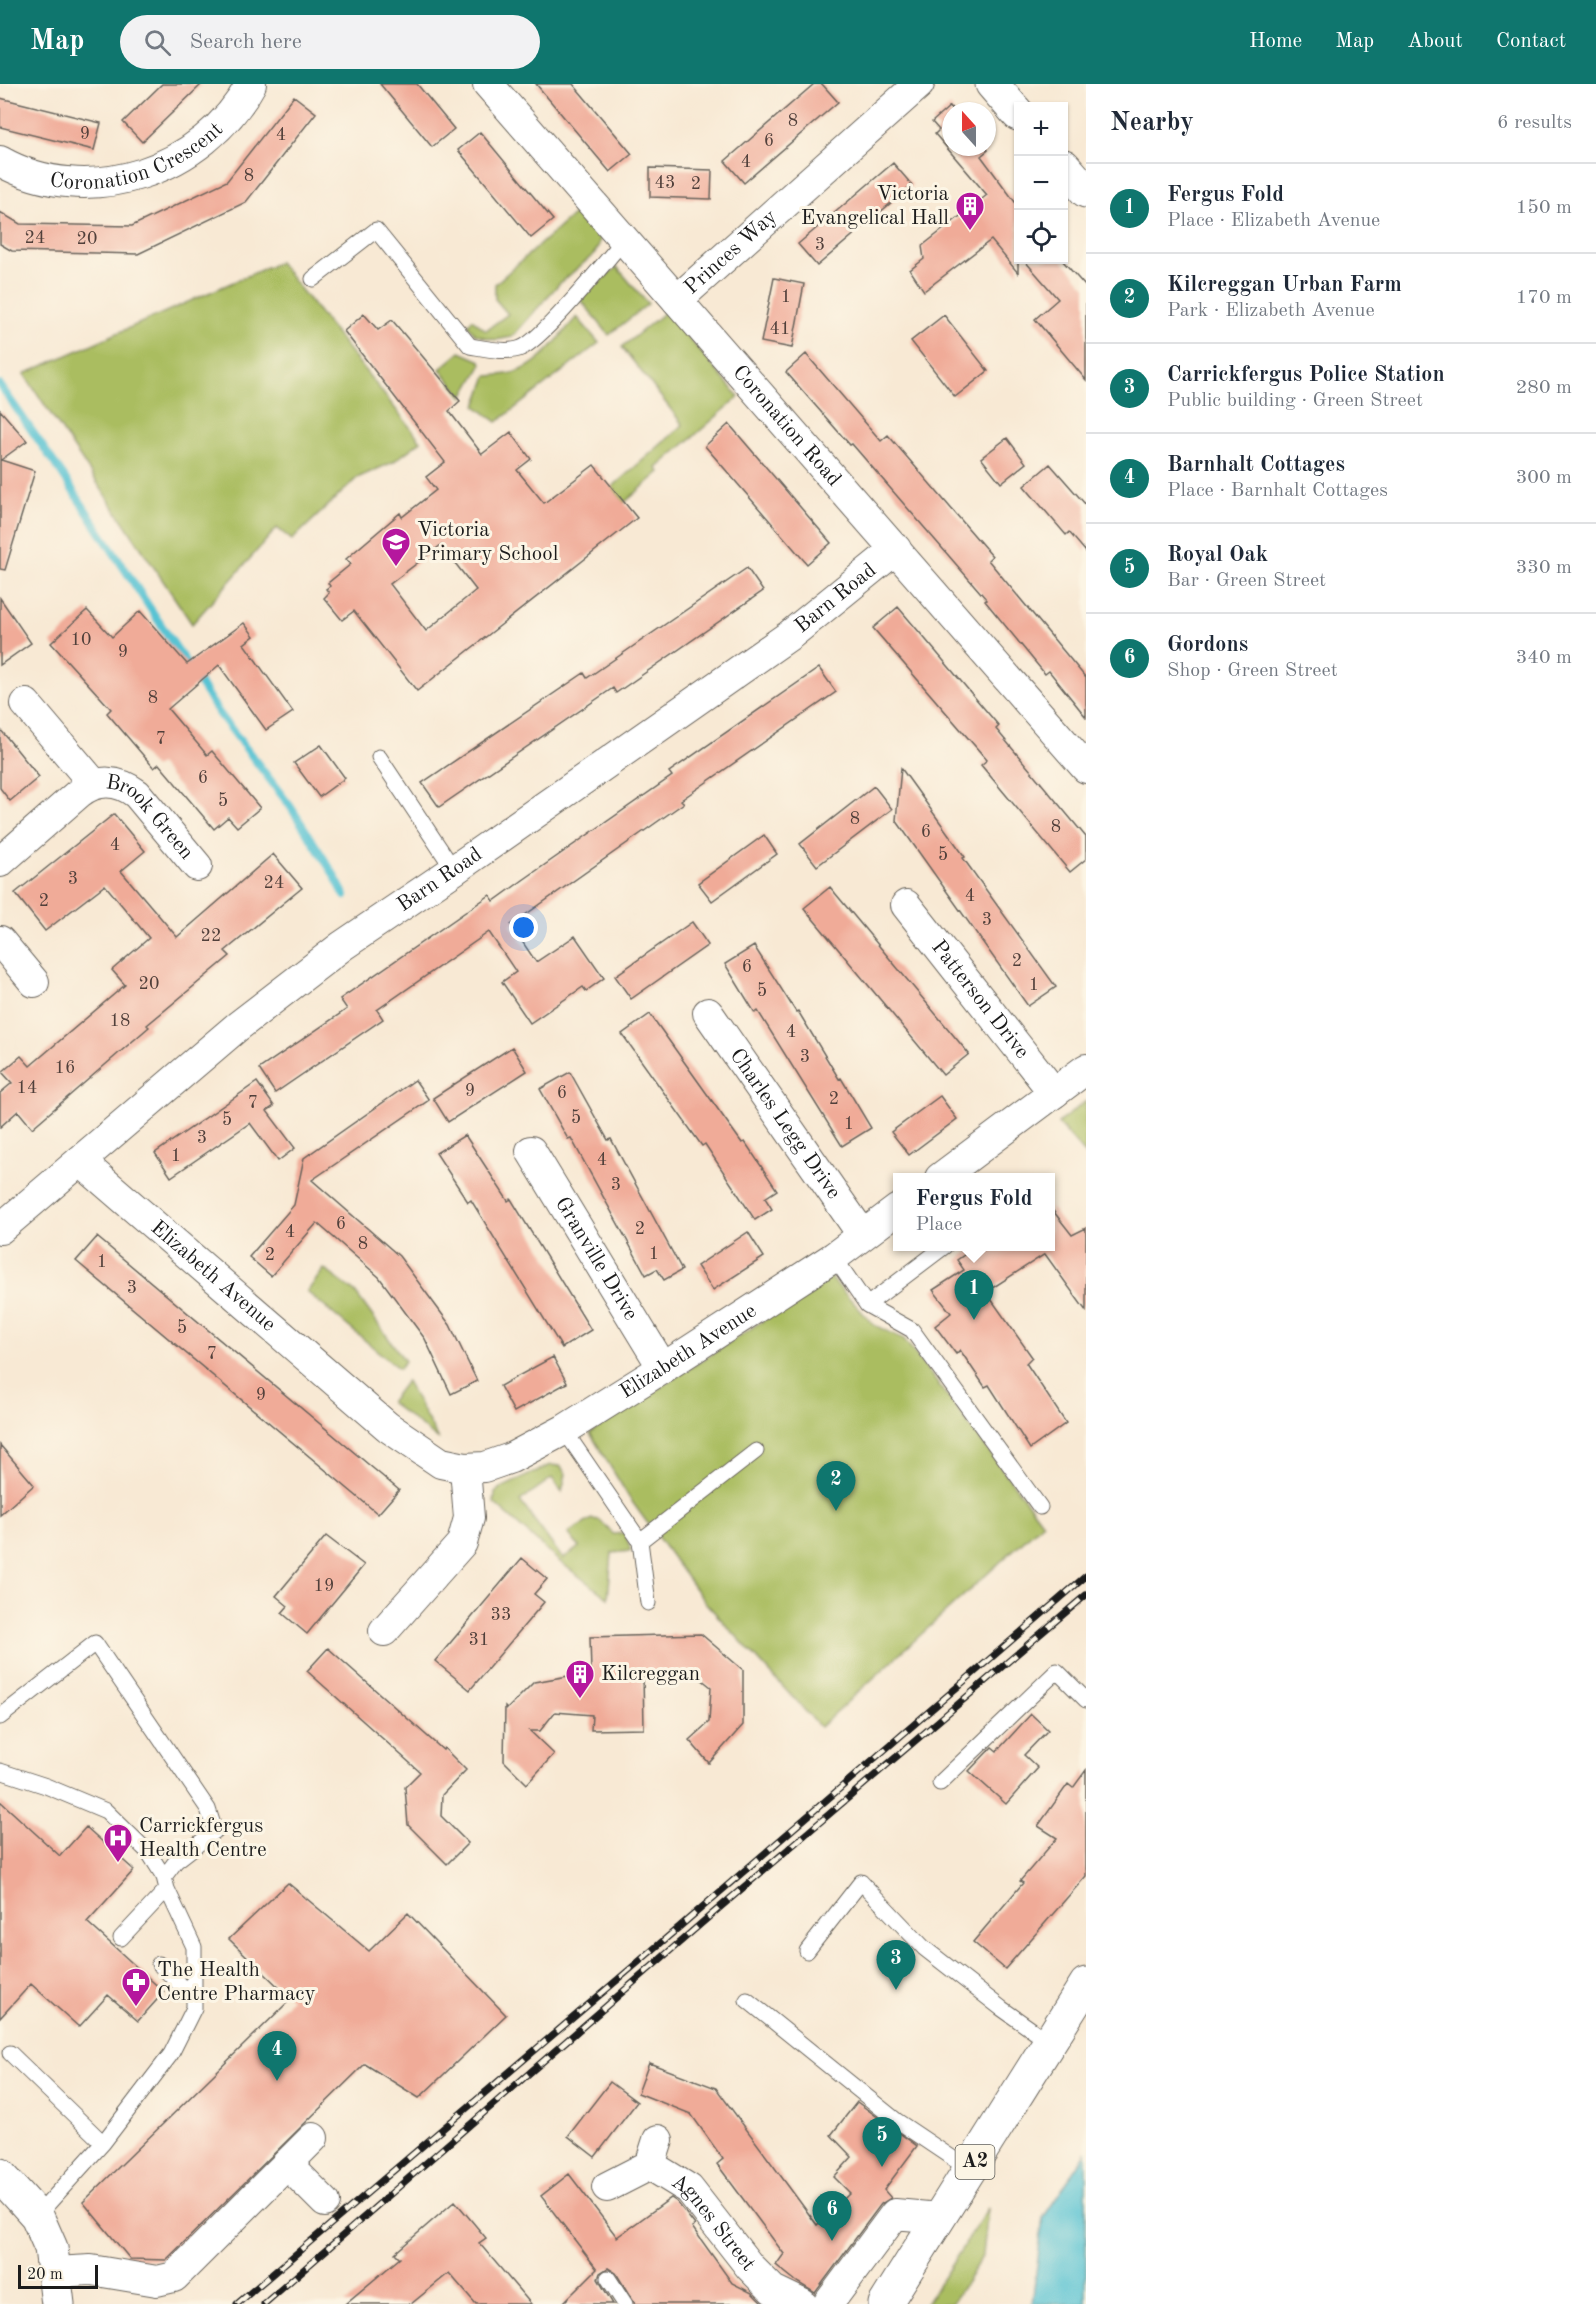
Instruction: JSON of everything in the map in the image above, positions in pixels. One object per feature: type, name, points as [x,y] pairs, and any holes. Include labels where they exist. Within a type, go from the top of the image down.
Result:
[{"type":"main road","points":[[992,84],[1014,109]]},
{"type":"main road","points":[[1068,171],[1086,191]]},
{"type":"main road","name":"A2","points":[[885,2304],[1086,1984]]},
{"type":"main road","points":[[0,2175],[37,2216],[51,2248],[56,2288]]},
{"type":"street","name":"Coronation Crescent","points":[[0,161],[30,175],[69,183],[106,182],[142,174],[172,162],[205,139],[231,115],[251,84]]},
{"type":"street","name":"Coronation Road","points":[[488,84],[1086,768]]},
{"type":"street","name":"Princes Way","points":[[677,300],[919,84]]},
{"type":"street","name":"Barn Road","points":[[0,1229],[246,1020],[342,946],[790,635],[896,549]]},
{"type":"street","name":"Brook Green","points":[[26,704],[94,784]]},
{"type":"street","name":"Brook Green","points":[[0,862],[80,793],[94,784],[105,782],[119,784],[137,794],[196,866]]},
{"type":"street","name":"Patterson Drive","points":[[906,905],[1054,1093]]},
{"type":"street","points":[[0,941],[34,982]]},
{"type":"street","name":"Charles Legg Drive","points":[[708,1013],[862,1234]]},
{"type":"street","points":[[954,1173],[1086,1069]]},
{"type":"street","name":"Granville Drive","points":[[531,1151],[663,1368]]},
{"type":"street","name":"Elizabeth Avenue","points":[[80,1161],[388,1427],[441,1463],[465,1468],[485,1467],[512,1458],[564,1430],[834,1257],[893,1212]]},
{"type":"street","points":[[384,1632],[462,1543],[469,1518],[465,1468]]},
{"type":"street","points":[[56,2288],[91,2270],[164,2293],[174,2277],[313,2138]]},
{"type":"street","name":"Agnes Street","points":[[607,2187],[654,2152],[689,2189],[750,2267],[773,2290],[802,2304]]},
{"type":"street","points":[[287,2164],[325,2202]]},
{"type":"street","points":[[828,2304],[895,2214],[939,2218]]},
{"type":"lane","points":[[313,279],[376,230],[470,346],[494,350],[521,349],[540,334],[624,240]]},
{"type":"lane","points":[[379,758],[454,870]]},
{"type":"lane","points":[[867,1305],[938,1251]]},
{"type":"lane","points":[[834,1257],[867,1305],[912,1330],[1040,1507]]},
{"type":"lane","points":[[564,1430],[640,1541],[648,1604]]},
{"type":"lane","points":[[640,1541],[756,1451]]},
{"type":"lane","points":[[0,1717],[95,1643],[208,1809],[215,1831],[176,1861],[166,1883],[121,1938]]},
{"type":"lane","points":[[940,1783],[1057,1671],[1086,1700]]},
{"type":"lane","points":[[0,1771],[46,1786],[106,1811],[149,1853],[166,1883],[194,1947],[194,2008],[171,2054],[103,2143],[37,2216]]},
{"type":"lane","points":[[807,1951],[861,1882],[924,1948],[1001,2008],[1057,2030]]},
{"type":"lane","points":[[159,1964],[194,1998]]},
{"type":"lane","points":[[747,2000],[897,2121],[970,2170]]},
{"type":"lane","points":[[10,2053],[103,2143]]},
{"type":"lane","points":[[608,2278],[625,2304]]},
{"type":"green space","points":[[580,209],[601,234],[598,248],[593,255],[558,285],[512,337],[496,340],[475,334],[468,325],[472,319],[486,330],[508,314],[495,299],[495,284]]},
{"type":"green space","points":[[279,262],[421,441],[393,462],[357,478],[292,540],[277,528],[192,624],[24,374]]},
{"type":"green space","points":[[617,267],[648,304],[609,335],[580,299]]},
{"type":"green space","points":[[666,311],[739,397],[657,468],[660,472],[624,503],[612,487],[683,425],[622,347]]},
{"type":"green space","points":[[577,317],[599,343],[497,422],[476,406],[487,376],[513,373],[534,363],[550,349]]},
{"type":"green space","points":[[460,352],[481,361],[482,364],[463,397],[440,369]]},
{"type":"green space","points":[[1086,1101],[1086,1155],[1058,1123]]},
{"type":"green space","points":[[324,1269],[355,1292],[405,1361],[399,1369],[307,1292]]},
{"type":"green space","points":[[830,1277],[874,1325],[904,1339],[1043,1523],[820,1727],[704,1601],[630,1499],[590,1433]]},
{"type":"green space","points":[[406,1381],[439,1440],[390,1402]]},
{"type":"green space","points":[[550,1465],[560,1466],[566,1474],[562,1492],[552,1478],[520,1501],[563,1559],[579,1547],[568,1533],[592,1519],[600,1520],[613,1534],[625,1533],[631,1551],[612,1553],[608,1598],[560,1562],[494,1503],[495,1493],[499,1489]]},
{"type":"green space","points":[[988,2208],[983,2255],[952,2304],[926,2304]]},
{"type":"water","points":[[1086,2153],[1086,2304],[1032,2304],[1043,2218]]},
{"type":"building","points":[[162,84],[202,84],[142,142],[123,122]]},
{"type":"building","points":[[380,84],[417,84],[454,129],[432,147]]},
{"type":"building","points":[[536,84],[573,84],[632,154],[610,172]]},
{"type":"building","points":[[814,84],[822,84],[838,102],[744,183],[725,161]]},
{"type":"building","points":[[294,96],[316,113],[246,202],[138,254],[12,251],[0,244],[0,212],[20,224],[132,226],[227,181]]},
{"type":"building","points":[[0,98],[101,123],[94,150],[0,127]]},
{"type":"building","name":"Victoria Evangelical Hall","points":[[942,113],[942,142],[935,134],[939,130],[932,122]]},
{"type":"building","points":[[480,132],[553,220],[531,238],[458,150]]},
{"type":"building","name":"Victoria Evangelical Hall","points":[[954,156],[981,156],[1014,201],[1014,264],[1018,264],[1018,273],[991,240],[924,291],[910,270],[924,259],[922,246],[987,195]]},
{"type":"building","points":[[893,163],[912,185],[817,266],[798,244]]},
{"type":"building","points":[[650,168],[712,170],[711,199],[650,197]]},
{"type":"building","points":[[1027,264],[1066,264],[1086,287],[1086,380],[1035,319],[1058,299]]},
{"type":"building","points":[[774,278],[804,284],[792,348],[761,342]]},
{"type":"building","name":"Victoria Primary School","points":[[364,314],[378,330],[392,320],[460,401],[449,411],[482,454],[511,432],[531,459],[517,470],[544,503],[594,465],[637,518],[417,691],[354,611],[342,620],[324,598],[329,593],[326,589],[330,586],[328,583],[351,564],[346,559],[400,513],[402,517],[436,490],[426,477],[445,462],[344,331]],"holes":[[[441,545],[476,590],[426,631],[390,584]]]},
{"type":"building","points":[[944,315],[988,371],[955,397],[911,341]]},
{"type":"building","points":[[806,354],[881,441],[888,435],[992,556],[988,560],[1086,678],[1086,717],[1049,671],[1045,674],[985,601],[987,600],[852,444],[850,445],[786,372]]},
{"type":"building","points":[[0,410],[27,441],[1,460],[35,471],[5,570],[0,569]]},
{"type":"building","points":[[729,424],[831,543],[807,564],[705,446]]},
{"type":"building","points":[[1007,438],[1026,463],[1001,483],[981,458]]},
{"type":"building","points":[[1050,464],[1086,505],[1086,552],[1069,532],[1066,535],[1024,486]]},
{"type":"building","points":[[747,568],[763,591],[616,693],[613,688],[439,807],[422,783],[584,673],[587,678]]},
{"type":"building","points":[[0,598],[31,643],[0,665]]},
{"type":"building","points":[[898,607],[999,726],[996,729],[1086,837],[1086,859],[1070,872],[981,765],[987,760],[873,628]]},
{"type":"building","points":[[87,610],[112,637],[140,611],[187,664],[244,623],[254,636],[244,644],[293,712],[266,730],[219,665],[168,709],[207,755],[212,751],[260,808],[237,827],[228,817],[214,829],[159,764],[154,768],[107,713],[111,709],[51,643]]},
{"type":"building","points":[[819,668],[836,692],[681,800],[684,803],[511,925],[536,962],[575,936],[604,978],[586,991],[583,987],[530,1023],[502,982],[516,972],[489,932],[377,1010],[383,1019],[275,1093],[259,1069],[347,1009],[340,999],[490,895],[494,901],[672,776],[669,772]]},
{"type":"building","points":[[0,729],[39,777],[10,801],[0,788]]},
{"type":"building","points":[[321,745],[345,778],[319,797],[294,763]]},
{"type":"building","points":[[901,768],[1056,987],[1028,1006],[896,820]]},
{"type":"building","points":[[874,786],[892,809],[817,866],[800,844]]},
{"type":"building","points":[[114,814],[145,851],[121,871],[177,937],[273,854],[302,888],[225,951],[230,956],[147,1025],[149,1027],[32,1128],[18,1111],[0,1127],[0,1093],[12,1083],[2,1072],[21,1056],[30,1066],[125,985],[112,970],[149,938],[105,885],[45,931],[15,893]]},
{"type":"building","points":[[764,835],[777,854],[712,901],[698,883]]},
{"type":"building","points":[[830,887],[969,1054],[943,1075],[804,908]]},
{"type":"building","points":[[692,922],[708,945],[631,999],[615,976]]},
{"type":"building","points":[[754,946],[796,1012],[798,1011],[871,1128],[842,1146],[758,1011],[755,1013],[725,964]]},
{"type":"building","points":[[650,1014],[742,1143],[745,1142],[777,1190],[765,1198],[772,1209],[755,1220],[705,1144],[702,1146],[622,1034]]},
{"type":"building","points":[[512,1047],[527,1071],[448,1122],[433,1098]]},
{"type":"building","points":[[570,1072],[608,1140],[611,1139],[682,1270],[664,1280],[657,1269],[646,1275],[571,1138],[568,1139],[540,1089]]},
{"type":"building","points":[[415,1080],[429,1100],[312,1180],[399,1256],[450,1325],[477,1381],[451,1394],[425,1339],[379,1277],[317,1223],[271,1276],[249,1257],[294,1205],[304,1158]]},
{"type":"building","points":[[257,1082],[274,1106],[267,1111],[295,1148],[278,1161],[250,1123],[171,1177],[155,1153]]},
{"type":"building","points":[[940,1096],[957,1119],[909,1155],[891,1132]]},
{"type":"building","points":[[465,1135],[508,1201],[511,1199],[591,1330],[562,1348],[471,1200],[468,1202],[436,1153]]},
{"type":"building","points":[[1055,1213],[1072,1235],[1086,1228],[1086,1311],[1045,1254],[986,1292],[1032,1357],[1026,1363],[1066,1423],[1030,1449],[989,1385],[985,1387],[960,1350],[956,1354],[935,1326],[951,1313],[933,1290],[964,1270],[957,1260],[970,1251],[1055,1251]]},
{"type":"building","points":[[748,1232],[764,1257],[713,1290],[697,1266]]},
{"type":"building","points":[[97,1237],[399,1490],[378,1514],[76,1261]]},
{"type":"building","points":[[553,1357],[567,1383],[514,1412],[500,1386]]},
{"type":"building","points":[[0,1445],[34,1485],[0,1515]]},
{"type":"building","points":[[326,1536],[364,1565],[307,1634],[282,1613],[288,1606],[276,1596]]},
{"type":"building","points":[[522,1558],[547,1579],[534,1594],[544,1602],[470,1690],[435,1661]]},
{"type":"building","name":"Kilcreggan","points":[[701,1634],[743,1670],[743,1725],[709,1763],[689,1740],[709,1722],[711,1687],[691,1671],[643,1674],[644,1729],[591,1730],[592,1715],[555,1712],[540,1731],[530,1731],[554,1754],[527,1784],[504,1761],[505,1707],[507,1709],[534,1682],[591,1672],[590,1637]]},
{"type":"building","points":[[328,1648],[443,1750],[444,1748],[466,1770],[442,1795],[441,1816],[468,1843],[447,1864],[408,1825],[405,1787],[420,1772],[307,1671]]},
{"type":"building","points":[[1031,1714],[1048,1730],[1024,1755],[1038,1768],[1006,1804],[969,1771],[992,1747],[997,1751]]},
{"type":"building","points":[[1086,1770],[1086,1876],[1005,1969],[973,1942],[1023,1883],[1020,1881],[1057,1838],[1038,1826],[1068,1784],[1073,1788]]},
{"type":"building","points":[[0,1801],[60,1856],[86,1827],[134,1870],[87,1922],[164,1992],[138,2021],[108,1995],[79,2027],[31,1984],[0,2018]]},
{"type":"building","points":[[288,1883],[369,1951],[408,1913],[506,2015],[419,2098],[365,2064],[166,2260],[130,2259],[83,2202],[291,1999],[229,1939]]},
{"type":"building","points":[[649,2063],[716,2088],[817,2225],[850,2193],[834,2177],[852,2157],[831,2135],[857,2102],[917,2146],[884,2190],[891,2198],[881,2204],[815,2293],[776,2265],[784,2254],[717,2164],[723,2159],[691,2114],[638,2093]]},
{"type":"building","points":[[610,2082],[637,2102],[595,2157],[568,2136]]},
{"type":"building","points":[[569,2174],[617,2237],[671,2198],[677,2202],[695,2225],[692,2227],[732,2283],[752,2293],[763,2304],[635,2304],[616,2273],[608,2268],[600,2273],[598,2279],[613,2304],[562,2304],[597,2269],[541,2196]]},
{"type":"building","points":[[455,2201],[486,2238],[479,2243],[531,2304],[476,2304],[449,2273],[411,2304],[345,2304],[400,2258],[395,2253]]},
{"type":"waterway","points":[[0,385],[62,474],[219,713],[290,806],[345,896]]},
{"type":"railway","points":[[237,2304],[1086,1576]]},
{"type":"railway","points":[[264,2304],[711,1915],[1086,1595]]},
{"type":"place","name":"Victoria Evangelical Hall","points":[[970,232]]},
{"type":"place","name":"Victoria Primary School","points":[[396,568]]},
{"type":"place","name":"Fergus Fold","points":[[974,1320]]},
{"type":"place","name":"Kilcreggan Urban Farm","points":[[836,1511]]},
{"type":"place","name":"Kilcreggan","points":[[580,1700]]},
{"type":"place","name":"Carrickfergus Health Centre","points":[[118,1864]]},
{"type":"place","name":"Carrickfergus Police Station","points":[[896,1990]]},
{"type":"place","name":"The Health Centre Pharmacy","points":[[136,2008]]},
{"type":"place","name":"Barnhalt Cottages","points":[[277,2081]]},
{"type":"place","name":"Royal Oak","points":[[882,2167]]},
{"type":"place","name":"Gordons","points":[[832,2241]]}]
